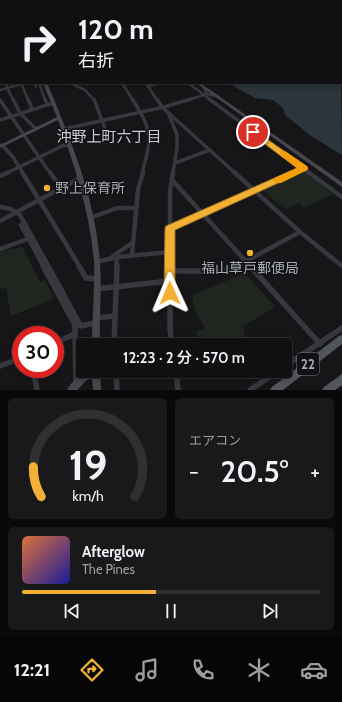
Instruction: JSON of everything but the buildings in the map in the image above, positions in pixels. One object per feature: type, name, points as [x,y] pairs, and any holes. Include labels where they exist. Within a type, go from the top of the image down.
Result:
[{"type":"main road","name":"22","points":[[275,390],[286,380],[341,342]]},
{"type":"main road","name":"22","points":[[327,390],[342,379]]},
{"type":"street","points":[[5,84],[20,113],[36,129]]},
{"type":"street","points":[[0,90],[20,84]]},
{"type":"street","points":[[23,84],[32,109]]},
{"type":"street","points":[[40,84],[59,118],[70,144],[90,218],[97,279],[96,338]]},
{"type":"street","points":[[45,84],[50,104]]},
{"type":"street","points":[[72,84],[84,90],[93,97],[108,137]]},
{"type":"street","points":[[123,84],[140,111],[150,134],[150,144],[138,190],[132,255]]},
{"type":"street","points":[[148,84],[162,107],[300,232],[342,266]]},
{"type":"street","points":[[190,84],[342,197]]},
{"type":"street","points":[[200,84],[342,185]]},
{"type":"street","points":[[204,87],[205,94]]},
{"type":"street","points":[[64,129],[162,107],[205,94],[218,98]]},
{"type":"street","points":[[0,100],[60,187]]},
{"type":"street","points":[[0,120],[50,104]]},
{"type":"street","points":[[168,112],[177,135],[170,191],[169,271],[171,338]]},
{"type":"street","points":[[1,146],[59,118]]},
{"type":"street","points":[[0,176],[70,144]]},
{"type":"street","points":[[1,146],[8,150],[19,167],[86,278],[97,279]]},
{"type":"street","points":[[174,163],[210,150]]},
{"type":"street","points":[[170,228],[304,168]]},
{"type":"street","points":[[0,221],[60,187],[80,178]]},
{"type":"street","points":[[172,180],[320,344]]},
{"type":"street","points":[[0,207],[18,212],[78,326],[75,334],[74,388]]},
{"type":"street","points":[[90,218],[117,208],[136,208]]},
{"type":"street","points":[[24,223],[21,225],[28,239],[78,326]]},
{"type":"street","points":[[169,271],[229,271],[300,232]]},
{"type":"street","points":[[0,249],[28,239]]},
{"type":"street","points":[[110,258],[132,243]]},
{"type":"street","points":[[96,262],[116,257],[170,252]]},
{"type":"street","points":[[114,338],[116,257]]},
{"type":"street","points":[[96,289],[170,281]]},
{"type":"street","points":[[78,326],[114,316]]},
{"type":"street","points":[[292,362],[342,328]]},
{"type":"street","points":[[64,339],[75,334]]},
{"type":"street","points":[[0,366],[12,361]]},
{"type":"street","points":[[35,378],[37,390]]},
{"type":"street","points":[[74,388],[83,378]]},
{"type":"street","points":[[96,378],[97,390]]},
{"type":"street","points":[[116,378],[117,390]]},
{"type":"street","points":[[177,378],[178,390]]},
{"type":"street","points":[[250,390],[268,378]]},
{"type":"shaded area","points":[[230,84],[341,84],[342,155],[311,136],[285,115],[283,108],[273,100],[255,98]]},
{"type":"shaded area","points":[[304,172],[333,194],[304,208],[299,203],[287,209],[283,208],[263,190]]},
{"type":"shaded area","points":[[22,247],[40,282],[45,280],[53,296],[51,300],[11,316],[6,287],[0,289],[0,251]]},
{"type":"shaded area","points":[[245,273],[275,307],[242,327],[245,332],[243,333],[246,337],[244,338],[198,338],[196,332],[205,328],[194,307],[194,294]]},
{"type":"slow traffic","points":[[278,180],[304,168],[282,153]]},
{"type":"place","name":"野上保育所","points":[[47,188]]},
{"type":"place","name":"福山草戸郵便局","points":[[250,253]]},
{"type":"district","name":"沖野上町六丁目","points":[[109,137]]},
{"type":"route","points":[[170,293],[170,228],[173,228],[304,168],[253,132]]}]
